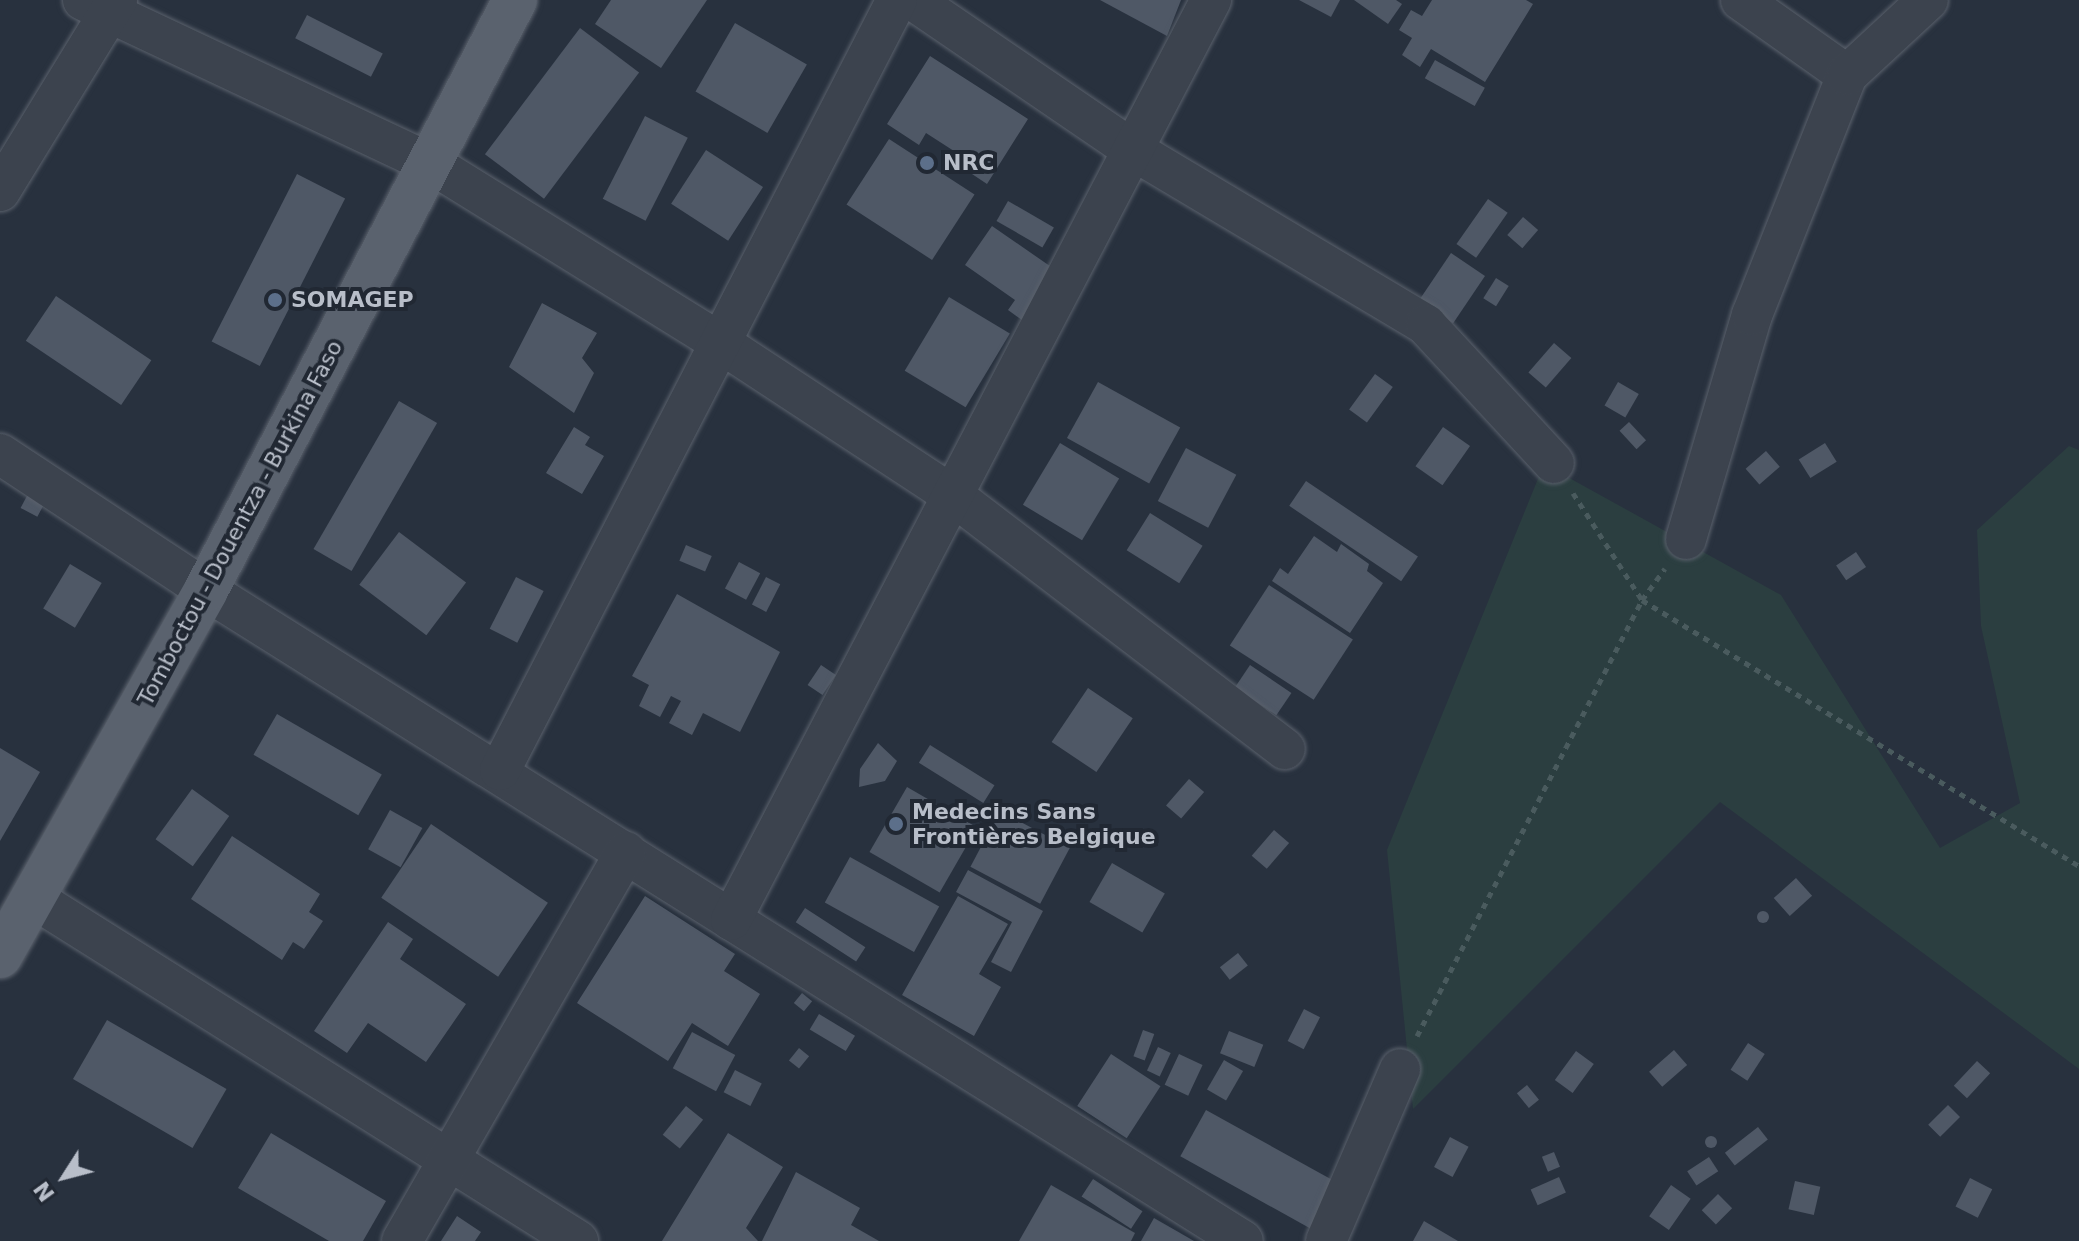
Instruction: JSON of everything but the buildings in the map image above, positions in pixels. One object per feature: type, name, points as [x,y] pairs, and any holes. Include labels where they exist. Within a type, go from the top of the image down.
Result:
[{"type":"main road","name":"Tomboctou - Douentza - Burkina Faso","points":[[0,956],[206,590],[432,164],[515,0]]},
{"type":"street","points":[[500,770],[897,0]]},
{"type":"street","points":[[913,0],[1133,150],[1426,325],[1554,463]]},
{"type":"street","points":[[731,920],[955,497],[1211,0]]},
{"type":"street","points":[[1741,0],[1847,75]]},
{"type":"street","points":[[1686,539],[1752,315],[1847,75],[1928,0]]},
{"type":"street","points":[[0,191],[103,5],[432,164],[722,344],[955,497],[1285,749]]},
{"type":"street","points":[[0,454],[206,590],[500,770],[731,920],[1243,1241]]},
{"type":"street","points":[[402,1241],[626,852]]},
{"type":"street","points":[[33,898],[578,1241]]},
{"type":"street","points":[[1326,1241],[1400,1069]]},
{"type":"path","points":[[1554,463],[1642,600],[2079,866]]},
{"type":"path","points":[[1400,1069],[1642,600],[1686,539]]},
{"type":"shaded area","points":[[2069,446],[2079,450],[2079,1069],[1720,802],[1413,1109],[1387,850],[1544,464],[1781,595],[1940,848],[2020,803],[1981,626],[1977,530]]},
{"type":"place","name":"NRC","points":[[927,163]]},
{"type":"place","name":"SOMAGEP","points":[[275,300]]},
{"type":"place","name":"Medecins Sans Frontières Belgique","points":[[896,824]]}]
